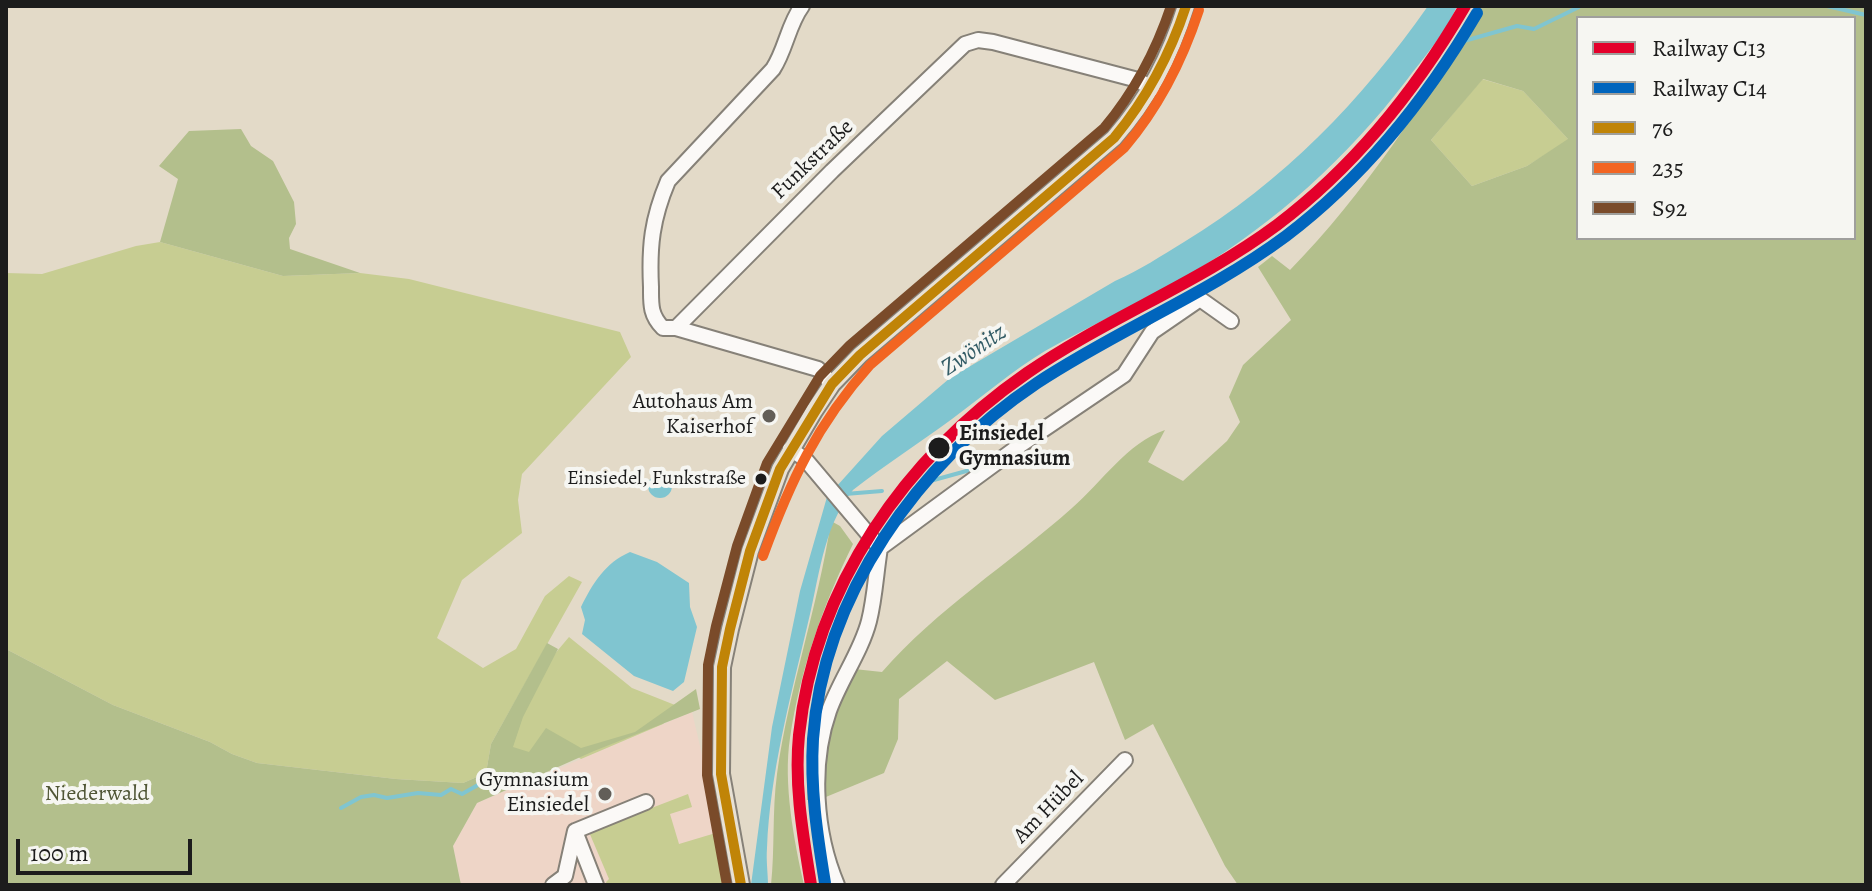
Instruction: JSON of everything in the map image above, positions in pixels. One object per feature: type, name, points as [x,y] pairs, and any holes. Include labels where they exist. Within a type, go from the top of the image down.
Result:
[{"type":"main road","points":[[740,884],[721,774],[722,667],[750,551],[790,449],[832,384],[860,355],[1114,138],[1138,110],[1163,69],[1186,6]]},
{"type":"street","points":[[802,6],[792,19],[781,57],[773,69],[668,181],[650,240],[652,312],[663,328],[676,328],[818,369],[832,384]]},
{"type":"street","name":"Funkstraße","points":[[676,328],[832,171],[965,44],[978,40],[993,42],[1138,80],[1152,89]]},
{"type":"street","points":[[837,885],[828,864],[817,801],[819,760],[828,713],[869,622],[880,548],[1019,446],[1124,375],[1152,332],[1200,299],[1231,321]]},
{"type":"street","points":[[790,449],[805,459],[880,548]]},
{"type":"street","name":"Am Hübel","points":[[1003,885],[1125,760]]},
{"type":"street","points":[[575,831],[646,802]]},
{"type":"street","points":[[553,885],[565,876],[575,831]]},
{"type":"street","points":[[575,831],[596,885]]},
{"type":"shaded area","name":"Gymnasium Einsiedel","points":[[692,712],[728,865],[730,877],[725,885],[461,885],[453,846],[477,803]]},
{"type":"green space","points":[[1479,6],[1866,6],[1866,885],[1238,885],[1225,866],[1153,724],[1125,740],[1094,662],[995,700],[947,661],[899,699],[898,739],[884,773],[821,799],[807,800],[810,742],[854,669],[882,672],[926,628],[1048,529],[1127,454],[1151,436],[1165,430],[1148,462],[1183,481],[1227,441],[1240,422],[1229,397],[1243,365],[1291,320],[1258,267],[1272,256],[1290,270],[1344,210],[1416,110]],"holes":[[[1483,79],[1523,91],[1568,139],[1527,166],[1472,186],[1431,140]]]},
{"type":"green space","points":[[1482,79],[1523,91],[1569,140],[1527,166],[1472,186],[1431,140]]},
{"type":"green space","points":[[241,129],[251,146],[273,161],[294,202],[296,224],[289,238],[290,249],[360,273],[283,276],[160,242],[178,179],[159,166],[189,131]]},
{"type":"green space","points":[[160,242],[283,276],[360,273],[409,279],[620,332],[631,357],[522,474],[518,500],[522,533],[462,580],[437,638],[483,668],[516,649],[545,596],[569,576],[582,582],[491,744],[486,773],[463,783],[396,779],[257,763],[113,705],[6,649],[6,273],[42,274],[136,246]]},
{"type":"green space","points":[[831,521],[840,526],[853,544],[832,590],[806,663],[788,755],[791,812],[804,885],[771,885],[775,788],[782,742]]},
{"type":"green space","points":[[569,637],[632,688],[675,705],[672,714],[663,724],[581,759],[548,735],[523,764],[507,740],[542,669]]},
{"type":"green space","name":"Niederwald","points":[[547,643],[558,649],[523,717],[513,747],[529,752],[546,728],[581,748],[635,732],[696,689],[700,709],[594,751],[477,803],[453,846],[461,885],[6,885],[6,649],[113,705],[257,763],[396,779],[463,783],[486,773],[491,744]]},
{"type":"green space","points":[[688,794],[692,807],[670,814],[679,844],[719,832],[730,877],[725,885],[607,885],[609,879],[589,832]]},
{"type":"water","points":[[1428,6],[1457,6],[1441,36],[1384,109],[1335,162],[1282,209],[1195,271],[1033,359],[853,490],[834,521],[828,538],[788,709],[769,820],[768,885],[751,885],[772,727],[800,591],[827,497],[882,436],[950,378],[1159,258],[1255,193],[1348,106]]},
{"type":"water","points":[[660,474],[669,477],[672,486],[669,495],[660,498],[651,495],[648,486],[651,477]]},
{"type":"water","points":[[630,552],[657,562],[689,583],[690,607],[697,627],[684,682],[673,691],[634,676],[582,634],[585,620],[581,607],[590,590],[607,568]]},
{"type":"waterway","points":[[1827,6],[1866,15]]},
{"type":"waterway","points":[[1464,41],[1517,26],[1534,29],[1579,7]]},
{"type":"waterway","points":[[923,483],[970,470]]},
{"type":"waterway","points":[[845,494],[882,491]]},
{"type":"waterway","points":[[341,808],[361,797],[374,795],[387,798],[418,793],[441,795],[451,789],[462,794],[485,781]]},
{"type":"rail line","name":"C13","points":[[811,885],[798,772],[799,735],[808,680],[824,627],[846,577],[874,529],[906,485],[943,444],[983,407],[1027,373],[1247,246],[1305,202],[1358,152],[1405,97],[1465,6]]},
{"type":"rail line","name":"C14","points":[[825,883],[812,775],[813,739],[821,686],[836,634],[857,584],[884,537],[917,492],[994,415],[1037,383],[1225,276],[1315,213],[1392,134],[1437,75],[1477,13]]},
{"type":"transit line","name":"S92","points":[[727,885],[707,775],[708,665],[737,546],[767,463],[820,376],[850,345],[1104,128],[1144,70],[1171,6]]},
{"type":"transit line","name":"76","points":[[741,885],[721,774],[722,667],[750,551],[780,469],[832,384],[860,355],[1114,138],[1156,75],[1173,42],[1186,6]]},
{"type":"transit line","name":"235","points":[[763,556],[807,455],[851,387],[870,365],[1124,148],[1168,83],[1199,10]]},
{"type":"place","name":"Autohaus Am Kaiserhof","points":[[769,416]]},
{"type":"place","name":"Einsiedel Gymnasium","points":[[939,448]]},
{"type":"place","name":"Einsiedel, Funkstraße","points":[[761,479]]},
{"type":"place","name":"Gymnasium Einsiedel","points":[[605,794]]},
{"type":"water label","name":"Zwönitz","points":[[974,351]]}]
